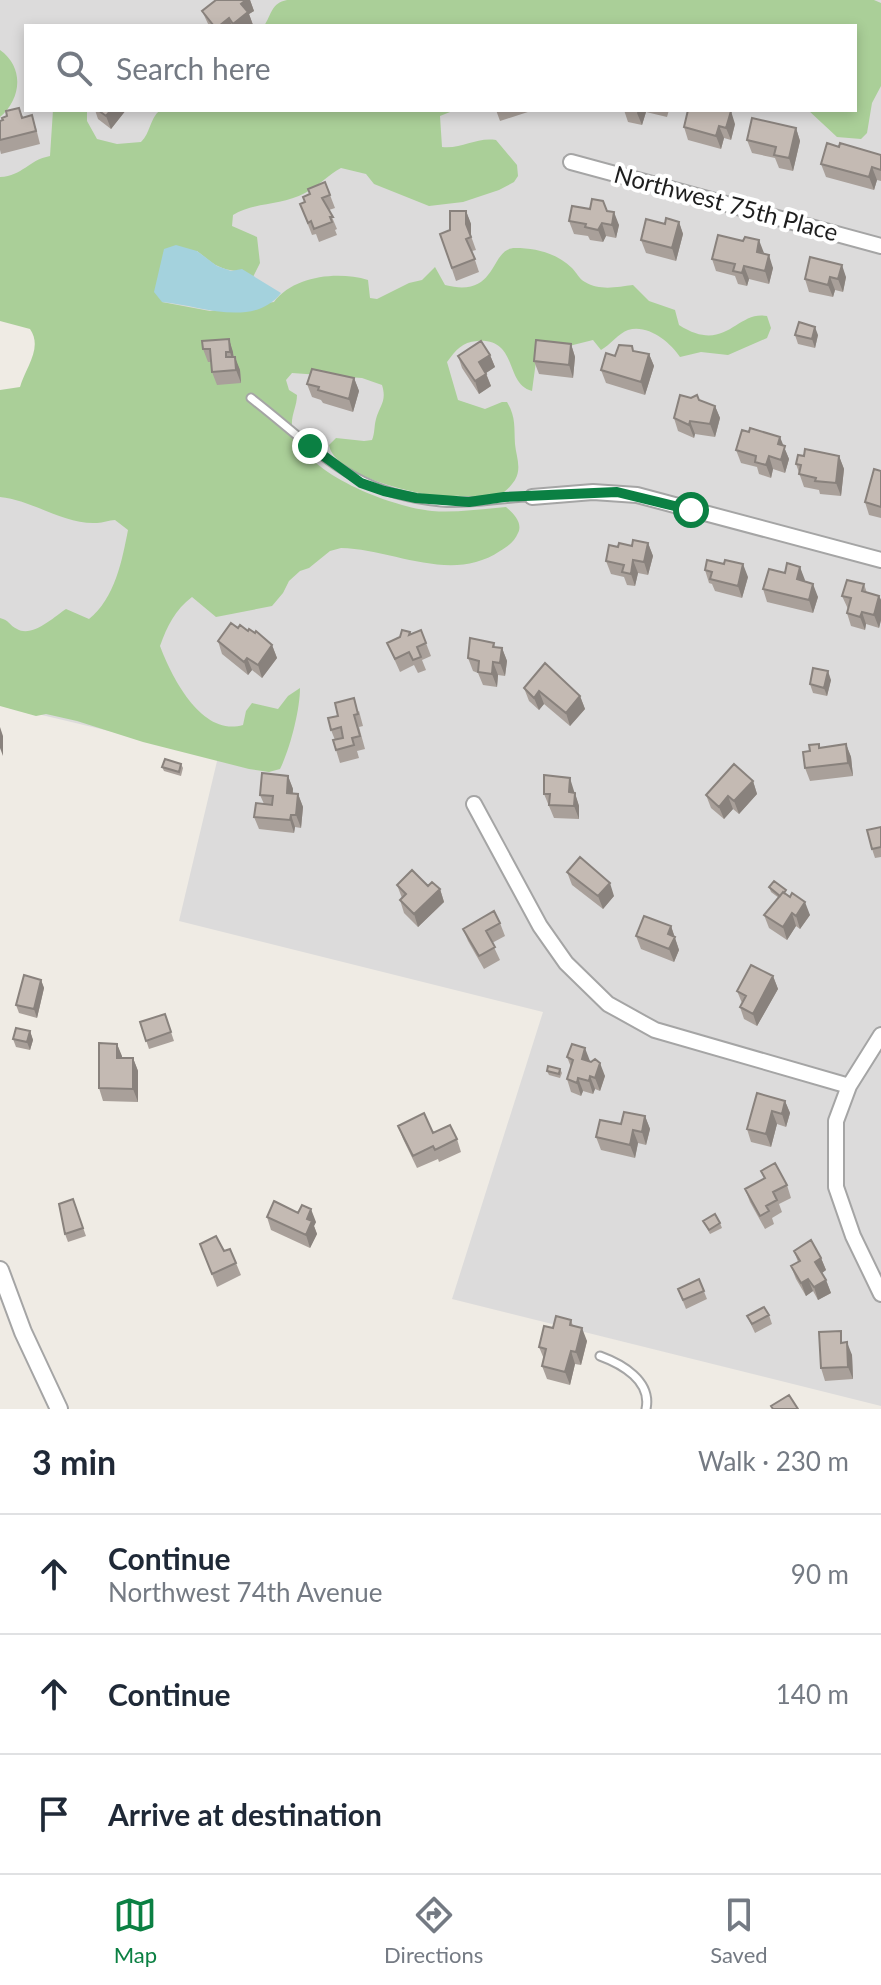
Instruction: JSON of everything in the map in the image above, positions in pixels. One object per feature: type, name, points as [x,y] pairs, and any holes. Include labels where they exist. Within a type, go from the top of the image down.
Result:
[{"type":"street","name":"Northwest 75th Place","points":[[571,162],[881,246]]},
{"type":"street","points":[[532,497],[593,492],[637,495],[881,560]]},
{"type":"street","points":[[474,804],[540,926],[566,963],[608,1004],[655,1030],[849,1086]]},
{"type":"street","points":[[881,1035],[849,1086],[836,1121],[836,1187],[853,1236],[881,1294]]},
{"type":"street","points":[[0,1270],[23,1332],[59,1409]]},
{"type":"lane","points":[[251,398],[361,483],[384,491],[441,502],[532,497]]},
{"type":"lane","points":[[600,1356],[622,1364],[642,1385],[648,1399],[646,1409]]},
{"type":"shaded area","points":[[0,0],[881,0],[881,1406],[452,1299],[543,1012],[179,921],[218,757],[0,705],[0,489],[133,280],[0,246]]},
{"type":"green space","points":[[874,0],[881,3],[881,86],[872,103],[867,133],[861,139],[837,137],[810,112],[857,112],[857,24],[265,24],[275,6],[282,1]]},
{"type":"green space","points":[[0,50],[14,66],[17,84],[12,101],[0,117]]},
{"type":"green space","points":[[53,112],[87,112],[87,121],[97,139],[117,144],[141,142],[158,112],[450,112],[440,116],[442,147],[496,140],[517,165],[518,176],[514,182],[463,202],[429,206],[374,184],[366,174],[341,168],[296,197],[233,215],[232,226],[257,237],[260,263],[253,277],[217,266],[197,251],[162,302],[210,311],[274,302],[293,286],[330,276],[368,280],[370,298],[377,299],[422,280],[435,267],[445,285],[462,287],[475,285],[484,279],[507,250],[523,248],[545,252],[559,259],[591,285],[609,288],[633,285],[649,301],[675,310],[679,325],[695,333],[719,334],[756,316],[767,316],[771,328],[767,338],[728,355],[701,352],[680,357],[651,332],[628,330],[601,350],[593,340],[537,354],[532,391],[523,387],[499,347],[490,342],[477,341],[463,345],[447,362],[458,400],[485,409],[507,402],[514,422],[517,476],[505,492],[488,498],[439,497],[409,491],[374,480],[344,465],[334,456],[329,445],[336,438],[372,440],[383,399],[382,385],[362,378],[292,373],[286,380],[289,390],[297,395],[293,431],[300,447],[331,474],[373,495],[415,508],[450,512],[506,507],[519,522],[519,529],[517,536],[500,551],[462,565],[442,565],[341,548],[330,551],[309,568],[300,571],[272,606],[216,617],[192,597],[186,602],[172,619],[160,646],[172,674],[202,714],[228,726],[243,725],[246,711],[252,703],[278,709],[288,696],[300,688],[294,729],[280,769],[269,772],[249,769],[143,742],[77,721],[46,714],[36,716],[0,706],[0,618],[23,631],[43,625],[66,609],[89,619],[111,590],[128,530],[115,520],[85,523],[0,497],[0,390],[20,387],[35,343],[30,329],[0,321],[0,177],[14,174],[50,156]]},
{"type":"water","points":[[176,245],[197,251],[217,266],[231,271],[242,269],[281,293],[269,304],[241,312],[162,302],[154,292],[164,249]]},
{"type":"building","points":[[216,0],[246,0],[241,4],[248,12],[233,24],[229,18],[222,24],[212,24],[202,11]]},
{"type":"building","points":[[19,108],[22,118],[32,115],[36,131],[0,140],[0,121],[7,116],[6,111]]},
{"type":"building","points":[[688,112],[731,112],[726,128],[719,126],[716,136],[684,127]]},
{"type":"building","points":[[752,118],[796,128],[789,158],[774,155],[776,147],[747,140]]},
{"type":"building","points":[[827,143],[839,147],[840,143],[881,155],[881,170],[872,167],[869,177],[821,164]]},
{"type":"building","points":[[325,182],[330,195],[322,198],[333,217],[330,217],[332,222],[314,229],[300,204],[305,202],[303,197],[310,194],[308,189]]},
{"type":"building","points":[[592,199],[603,201],[607,211],[614,212],[612,225],[602,223],[598,230],[569,221],[572,206],[590,209]]},
{"type":"building","points":[[450,211],[466,211],[466,224],[471,237],[466,239],[475,259],[452,268],[440,234],[450,230]]},
{"type":"building","points":[[666,218],[679,222],[672,248],[641,240],[646,219],[665,224]]},
{"type":"building","points":[[718,235],[743,241],[745,237],[759,240],[757,252],[769,255],[765,271],[744,266],[742,273],[733,271],[735,264],[712,259]]},
{"type":"building","points":[[810,257],[842,265],[838,279],[830,277],[828,285],[805,279]]},
{"type":"building","points":[[799,322],[815,327],[812,339],[795,335]]},
{"type":"building","points":[[229,339],[230,352],[226,352],[226,357],[235,357],[236,370],[212,372],[210,349],[203,349],[202,341]]},
{"type":"building","points":[[536,340],[571,344],[569,365],[534,361]]},
{"type":"building","points":[[481,341],[490,355],[479,362],[486,374],[475,381],[458,356]]},
{"type":"building","points":[[619,345],[632,346],[633,351],[649,354],[641,382],[601,370],[606,353],[615,356]]},
{"type":"building","points":[[312,369],[354,378],[349,399],[307,384]]},
{"type":"building","points":[[680,395],[691,398],[697,395],[699,400],[715,406],[710,424],[690,421],[689,425],[674,418]]},
{"type":"building","points":[[750,428],[780,437],[778,444],[785,446],[781,460],[769,456],[766,465],[755,462],[756,456],[736,450],[742,430],[749,432]]},
{"type":"building","points":[[805,449],[839,456],[836,483],[815,481],[816,478],[799,474],[801,465],[796,464],[798,455],[804,456]]},
{"type":"building","points":[[874,469],[881,471],[881,507],[865,502]]},
{"type":"building","points":[[633,540],[648,543],[644,562],[633,560],[631,574],[622,572],[624,565],[606,561],[609,545],[618,547],[619,543],[632,546]]},
{"type":"building","points":[[707,560],[743,564],[738,586],[710,579],[712,572],[705,570]]},
{"type":"building","points":[[787,563],[800,567],[797,579],[813,584],[809,600],[763,589],[769,569],[785,573]]},
{"type":"building","points":[[847,580],[864,584],[862,591],[879,596],[874,615],[862,612],[860,617],[847,613],[851,598],[842,596]]},
{"type":"building","points":[[231,623],[238,628],[240,625],[248,631],[256,631],[272,645],[258,665],[247,658],[244,662],[218,641]]},
{"type":"building","points":[[402,630],[410,632],[409,635],[421,630],[426,643],[417,647],[421,657],[413,660],[409,652],[395,659],[387,643],[400,637]]},
{"type":"building","points":[[470,638],[502,648],[500,663],[493,662],[492,674],[478,672],[479,661],[468,658]]},
{"type":"building","points":[[545,663],[580,696],[566,713],[539,691],[534,698],[524,688]]},
{"type":"building","points":[[813,668],[828,671],[824,688],[810,684]]},
{"type":"building","points":[[354,698],[358,714],[354,715],[360,736],[352,738],[354,745],[336,750],[333,740],[343,738],[341,727],[331,730],[328,718],[338,716],[335,703]]},
{"type":"building","points":[[819,744],[819,748],[846,744],[848,763],[805,768],[803,752],[810,751],[809,745]]},
{"type":"building","points":[[165,759],[181,764],[179,772],[162,767]]},
{"type":"building","points":[[734,764],[753,781],[734,801],[728,796],[719,807],[706,795]]},
{"type":"building","points":[[262,773],[288,776],[287,793],[298,794],[296,815],[291,815],[290,820],[254,817],[256,803],[272,805],[273,796],[260,795]]},
{"type":"building","points":[[544,775],[570,778],[569,792],[575,793],[574,806],[549,805],[550,794],[544,794]]},
{"type":"building","points":[[881,827],[881,847],[872,849],[867,830]]},
{"type":"building","points":[[580,857],[610,883],[598,896],[567,872]]},
{"type":"building","points":[[412,870],[428,886],[432,882],[440,889],[414,914],[400,900],[406,894],[397,885]]},
{"type":"building","points":[[774,881],[786,890],[780,896],[769,887]]},
{"type":"building","points":[[783,892],[790,897],[792,893],[805,902],[796,916],[792,913],[783,927],[764,915]]},
{"type":"building","points":[[494,911],[500,923],[486,931],[495,947],[479,956],[463,929]]},
{"type":"building","points":[[644,916],[671,926],[668,934],[675,937],[669,949],[636,936]]},
{"type":"building","points":[[751,965],[773,976],[753,1014],[740,1007],[746,996],[737,991]]},
{"type":"building","points":[[24,975],[41,980],[34,1009],[16,1005]]},
{"type":"building","points":[[165,1014],[171,1032],[146,1041],[140,1022]]},
{"type":"building","points":[[16,1028],[30,1031],[27,1042],[13,1039]]},
{"type":"building","points":[[99,1043],[117,1044],[117,1058],[133,1058],[133,1089],[99,1088]]},
{"type":"building","points":[[572,1044],[585,1048],[582,1059],[591,1062],[595,1059],[600,1063],[595,1078],[590,1076],[589,1081],[578,1078],[577,1083],[567,1079],[573,1060],[567,1057]]},
{"type":"building","points":[[548,1066],[560,1069],[559,1074],[547,1071]]},
{"type":"building","points":[[757,1093],[785,1101],[782,1114],[772,1111],[766,1134],[747,1129]]},
{"type":"building","points":[[624,1112],[645,1116],[642,1132],[633,1130],[630,1145],[596,1137],[600,1120],[621,1124]]},
{"type":"building","points":[[424,1113],[433,1133],[450,1125],[457,1139],[413,1156],[398,1126]]},
{"type":"building","points":[[775,1163],[787,1185],[773,1192],[777,1200],[766,1206],[769,1211],[760,1216],[745,1189],[765,1178],[761,1171]]},
{"type":"building","points":[[73,1199],[83,1228],[65,1234],[59,1204]]},
{"type":"building","points":[[274,1201],[298,1213],[302,1205],[311,1209],[307,1219],[312,1221],[306,1235],[267,1217]]},
{"type":"building","points":[[715,1214],[720,1223],[709,1230],[703,1221]]},
{"type":"building","points":[[216,1236],[224,1251],[230,1249],[236,1263],[212,1274],[200,1244]]},
{"type":"building","points":[[811,1240],[821,1258],[815,1262],[826,1280],[814,1287],[808,1279],[801,1283],[791,1266],[800,1261],[794,1251]]},
{"type":"building","points":[[699,1279],[704,1291],[683,1300],[678,1289]]},
{"type":"building","points":[[764,1307],[769,1315],[752,1324],[747,1316]]},
{"type":"building","points":[[556,1316],[571,1320],[570,1325],[582,1328],[576,1352],[571,1351],[565,1372],[542,1366],[546,1349],[539,1347],[544,1326],[553,1328]]},
{"type":"building","points":[[841,1331],[841,1343],[847,1342],[848,1367],[821,1368],[819,1332]]},
{"type":"building","points":[[789,1395],[798,1409],[773,1409],[771,1406]]},
{"type":"route","points":[[310,446],[361,483],[416,498],[469,502],[504,497],[617,492],[691,510]]}]
